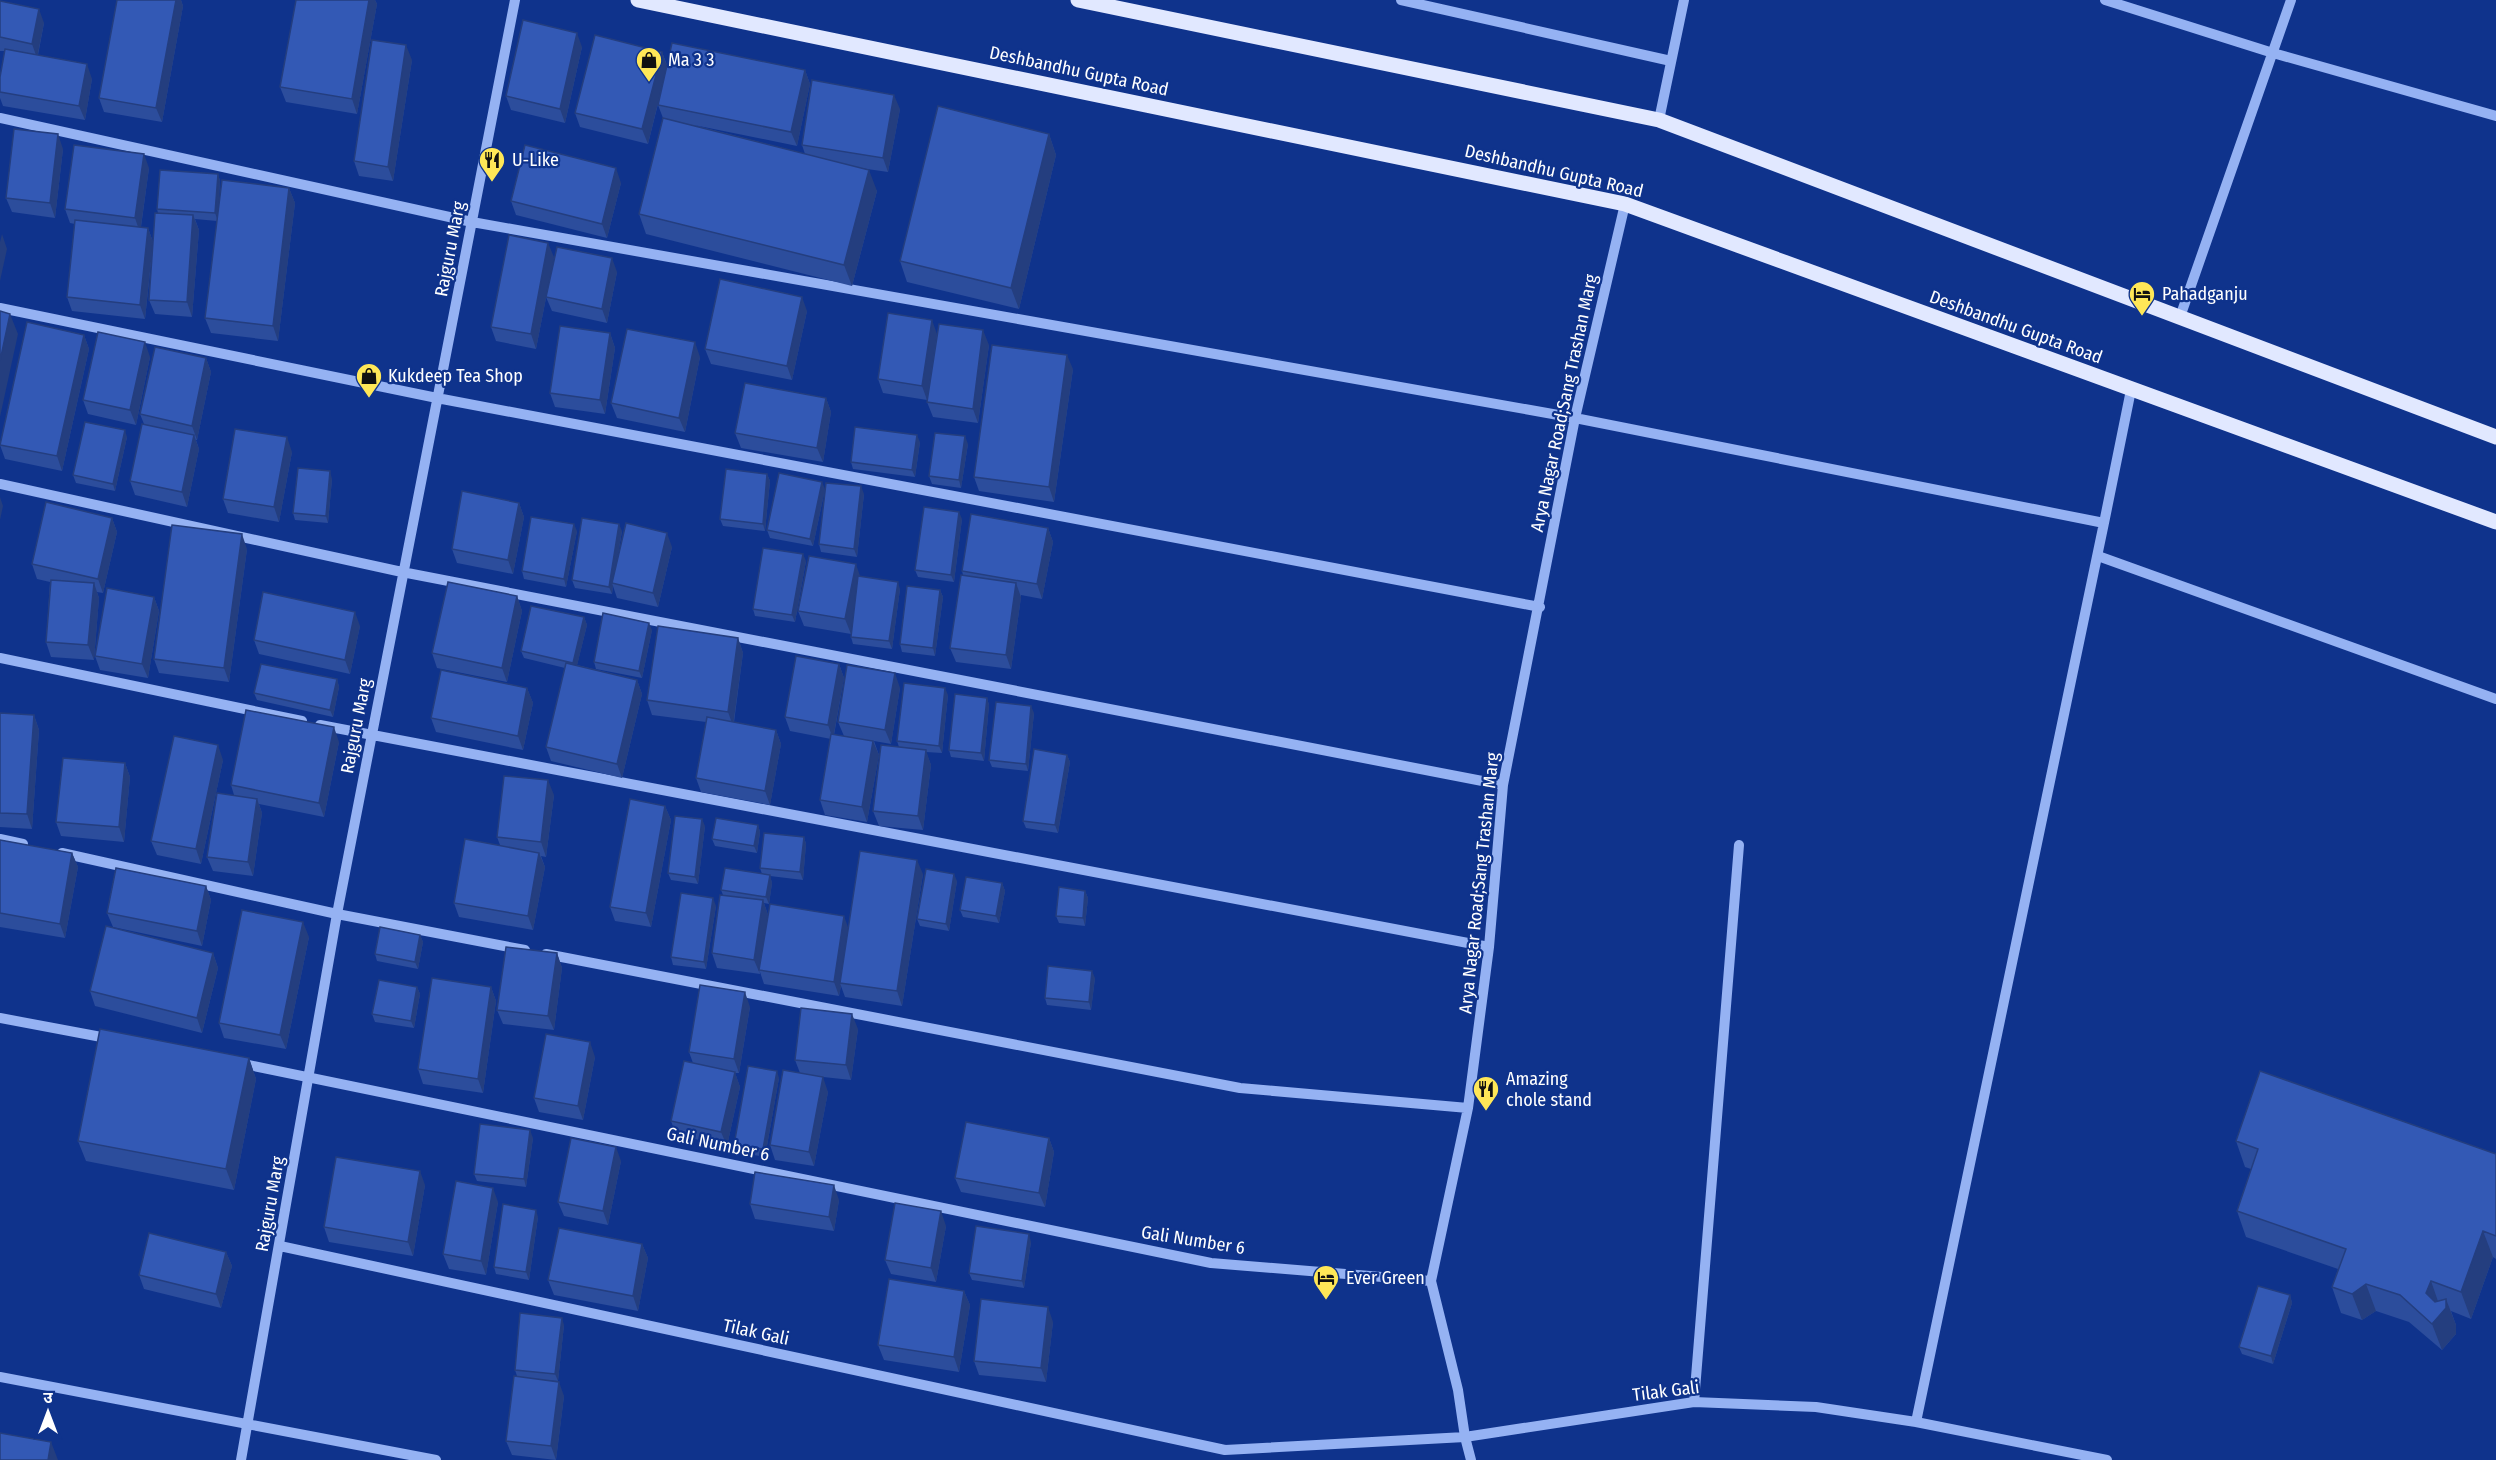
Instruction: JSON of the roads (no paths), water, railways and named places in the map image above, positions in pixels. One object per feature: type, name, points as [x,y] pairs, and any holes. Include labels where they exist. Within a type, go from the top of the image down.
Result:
[{"type":"main road","name":"Deshbandhu Gupta Road","points":[[638,0],[1625,204],[2496,522]]},
{"type":"main road","points":[[1078,0],[1659,120],[2496,437]]},
{"type":"street","name":"Rajguru Marg","points":[[241,1460],[370,735],[515,0]]},
{"type":"street","points":[[1401,0],[1671,61]]},
{"type":"street","points":[[1659,120],[1683,0]]},
{"type":"street","points":[[2104,0],[2496,116]]},
{"type":"street","points":[[2143,12],[2147,0]]},
{"type":"street","points":[[2180,317],[2291,0]]},
{"type":"street","points":[[0,118],[472,222],[1575,418],[2104,523]]},
{"type":"street","name":"Arya Nagar Road;Sang Trashan Marg","points":[[1471,1460],[1458,1390],[1431,1281],[1468,1108],[1489,947],[1503,785],[1540,607],[1575,418],[1625,204]]},
{"type":"street","points":[[0,308],[437,398],[1540,607]]},
{"type":"street","points":[[1916,1422],[2131,390]]},
{"type":"street","points":[[0,484],[402,572],[1503,785]]},
{"type":"street","points":[[2098,556],[2496,699]]},
{"type":"street","points":[[0,658],[370,735],[1489,947]]},
{"type":"street","points":[[0,839],[35,847]]},
{"type":"street","points":[[1694,1402],[1739,846]]},
{"type":"street","points":[[46,850],[337,914],[1240,1088],[1468,1108]]},
{"type":"street","points":[[0,1018],[126,1042]]},
{"type":"street","name":"Gali Number 6","points":[[229,1061],[1211,1263],[1431,1281]]},
{"type":"street","name":"Tilak Gali","points":[[280,1246],[1224,1455],[1465,1437],[1694,1402],[1815,1407],[1916,1422],[2107,1460]]},
{"type":"street","points":[[0,1377],[436,1460]]},
{"type":"place","name":"Ma 3 3","points":[[649,83]]},
{"type":"place","name":"U-Like","points":[[492,183]]},
{"type":"place","name":"Pahadganju","points":[[2142,317]]},
{"type":"place","name":"Kukdeep Tea Shop","points":[[369,399]]},
{"type":"place","name":"Amazing chole stand","points":[[1486,1112]]},
{"type":"place","name":"Ever Green","points":[[1326,1301]]}]
